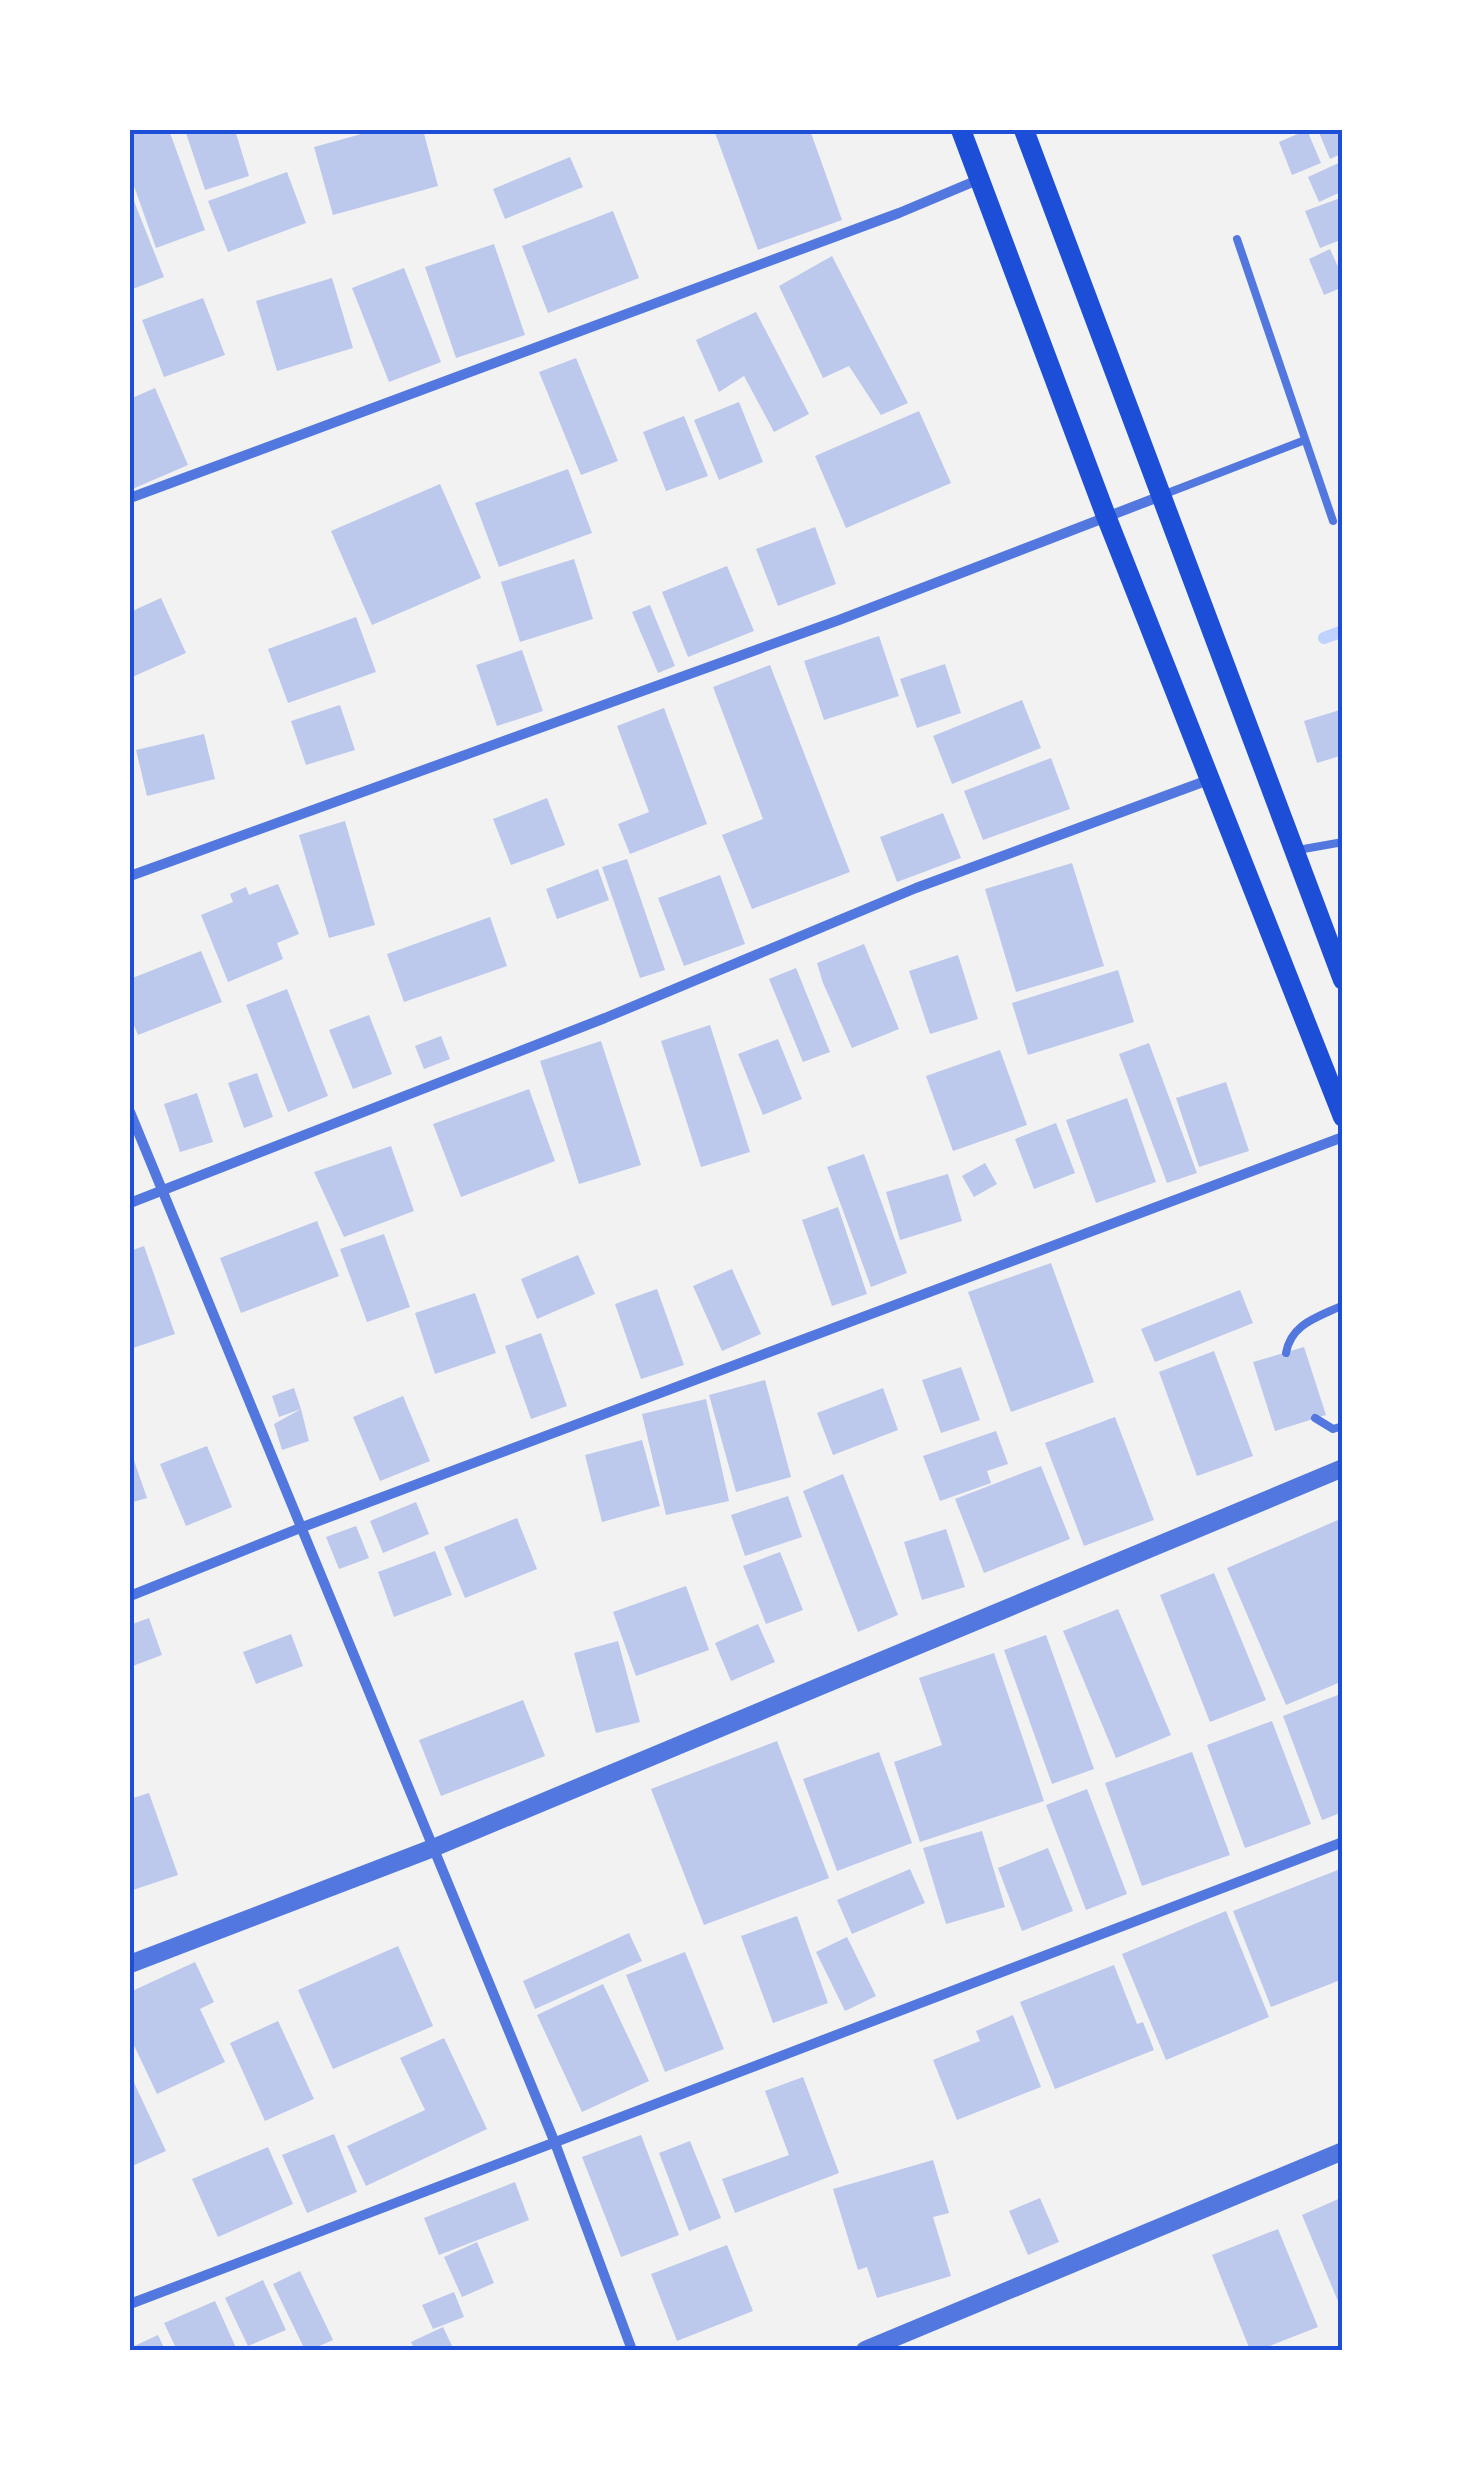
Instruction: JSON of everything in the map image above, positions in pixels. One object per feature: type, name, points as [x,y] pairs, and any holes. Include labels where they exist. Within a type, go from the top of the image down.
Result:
[{"type":"main road","points":[[960,130],[1106,516],[1343,1117]]},
{"type":"main road","points":[[1024,130],[1343,980]]},
{"type":"street","points":[[130,498],[900,213],[980,179]]},
{"type":"street","points":[[130,876],[839,620],[1162,496]]},
{"type":"street","points":[[130,1203],[605,1018],[916,888],[1211,780]]},
{"type":"street","points":[[130,1112],[555,2144],[632,2350]]},
{"type":"street","points":[[130,1596],[300,1528],[1343,1137]]},
{"type":"street","points":[[130,1964],[433,1848],[1343,1468]]},
{"type":"street","points":[[130,2304],[1343,1842]]},
{"type":"street","points":[[865,2350],[1343,2151]]},
{"type":"lane","points":[[1237,239],[1333,521]]},
{"type":"lane","points":[[1162,496],[1305,440]]},
{"type":"lane","points":[[1294,850],[1343,842]]},
{"type":"lane","points":[[1286,1352],[1288,1338],[1302,1324],[1343,1305]]},
{"type":"lane","points":[[1314,1418],[1333,1429],[1343,1426]]},
{"type":"building","points":[[169,130],[205,230],[156,248],[130,175],[130,133]]},
{"type":"building","points":[[185,130],[235,130],[249,176],[205,190]]},
{"type":"building","points":[[376,130],[423,130],[438,186],[333,215],[314,147]]},
{"type":"building","points":[[714,130],[810,130],[842,220],[758,250]]},
{"type":"building","points":[[1307,130],[1321,163],[1292,175],[1279,142]]},
{"type":"building","points":[[1318,130],[1343,130],[1343,153],[1330,159]]},
{"type":"building","points":[[570,157],[583,187],[505,219],[493,189]]},
{"type":"building","points":[[1343,161],[1343,191],[1319,202],[1308,177]]},
{"type":"building","points":[[287,172],[306,223],[228,252],[208,201]]},
{"type":"building","points":[[130,191],[164,277],[130,290]]},
{"type":"building","points":[[1343,197],[1343,239],[1320,248],[1305,211]]},
{"type":"building","points":[[613,211],[639,278],[548,313],[522,246]]},
{"type":"building","points":[[494,244],[525,335],[456,358],[425,267]]},
{"type":"building","points":[[1330,249],[1343,287],[1324,295],[1309,259]]},
{"type":"building","points":[[832,256],[908,403],[881,415],[849,366],[823,378],[779,286]]},
{"type":"building","points":[[404,268],[441,362],[389,382],[352,288]]},
{"type":"building","points":[[332,278],[353,348],[277,371],[256,301]]},
{"type":"building","points":[[203,298],[225,355],[164,377],[142,320]]},
{"type":"building","points":[[756,312],[809,414],[774,432],[744,376],[719,392],[696,340]]},
{"type":"building","points":[[576,358],[618,461],[581,475],[539,372]]},
{"type":"building","points":[[155,388],[188,465],[130,490],[130,399]]},
{"type":"building","points":[[739,402],[763,462],[719,480],[694,420]]},
{"type":"building","points":[[919,411],[951,483],[846,528],[815,456]]},
{"type":"building","points":[[684,416],[708,476],[666,491],[643,432]]},
{"type":"building","points":[[568,469],[592,533],[499,567],[475,503]]},
{"type":"building","points":[[440,484],[481,578],[372,625],[331,531]]},
{"type":"building","points":[[815,527],[836,584],[778,606],[756,549]]},
{"type":"building","points":[[574,559],[593,619],[520,642],[501,582]]},
{"type":"building","points":[[727,566],[754,631],[688,657],[662,592]]},
{"type":"building","points":[[161,598],[186,653],[130,678],[130,612]]},
{"type":"building","points":[[650,605],[675,666],[658,673],[632,612]]},
{"type":"building","points":[[356,617],[376,672],[288,703],[268,649]]},
{"type":"building","points":[[879,636],[899,696],[824,720],[804,661]]},
{"type":"building","points":[[522,650],[543,711],[497,726],[476,665]]},
{"type":"building","points":[[945,664],[961,713],[917,728],[900,679]]},
{"type":"building","points":[[770,665],[850,872],[752,909],[722,835],[763,819],[713,687]]},
{"type":"building","points":[[1022,700],[1041,748],[952,784],[933,736]]},
{"type":"building","points":[[340,705],[355,750],[306,765],[291,721]]},
{"type":"building","points":[[664,708],[707,824],[630,854],[618,824],[649,812],[617,726]]},
{"type":"building","points":[[1343,709],[1343,755],[1317,763],[1304,721]]},
{"type":"building","points":[[204,734],[215,779],[147,796],[136,750]]},
{"type":"building","points":[[1051,758],[1070,809],[983,840],[964,791]]},
{"type":"building","points":[[547,798],[565,845],[511,865],[493,819]]},
{"type":"building","points":[[943,813],[961,858],[897,882],[880,837]]},
{"type":"building","points":[[345,821],[375,925],[329,938],[299,835]]},
{"type":"building","points":[[627,859],[665,970],[640,978],[602,867]]},
{"type":"building","points":[[1072,863],[1104,966],[1016,992],[985,889]]},
{"type":"building","points":[[598,869],[609,900],[557,919],[546,889]]},
{"type":"building","points":[[720,875],[745,944],[684,966],[658,898]]},
{"type":"building","points":[[278,884],[299,934],[277,943],[283,959],[228,982],[201,915],[233,902],[230,894],[246,887],[249,895]]},
{"type":"building","points":[[490,917],[507,966],[404,1002],[387,954]]},
{"type":"building","points":[[864,944],[899,1029],[852,1048],[817,963]]},
{"type":"building","points":[[201,951],[222,1002],[138,1035],[130,1016],[130,979]]},
{"type":"building","points":[[958,955],[978,1019],[930,1034],[909,971]]},
{"type":"building","points":[[796,968],[830,1052],[803,1062],[769,979]]},
{"type":"building","points":[[1118,970],[1134,1022],[1028,1055],[1012,1003]]},
{"type":"building","points":[[287,989],[328,1096],[288,1112],[246,1005]]},
{"type":"building","points":[[369,1015],[392,1074],[353,1089],[329,1030]]},
{"type":"building","points":[[710,1025],[750,1152],[701,1167],[661,1041]]},
{"type":"building","points":[[441,1036],[450,1059],[424,1069],[415,1046]]},
{"type":"building","points":[[778,1039],[802,1099],[763,1115],[738,1054]]},
{"type":"building","points":[[601,1041],[641,1165],[579,1184],[540,1061]]},
{"type":"building","points":[[1149,1043],[1197,1173],[1167,1183],[1119,1054]]},
{"type":"building","points":[[1000,1050],[1027,1125],[953,1151],[926,1076]]},
{"type":"building","points":[[257,1073],[273,1117],[244,1128],[228,1083]]},
{"type":"building","points":[[1226,1082],[1249,1151],[1199,1167],[1176,1098]]},
{"type":"building","points":[[529,1089],[555,1161],[461,1197],[433,1124]]},
{"type":"building","points":[[197,1093],[213,1142],[180,1152],[164,1104]]},
{"type":"building","points":[[1127,1098],[1156,1182],[1096,1203],[1066,1120]]},
{"type":"building","points":[[1056,1123],[1075,1173],[1034,1189],[1015,1139]]},
{"type":"building","points":[[391,1146],[414,1211],[344,1237],[314,1172]]},
{"type":"building","points":[[864,1154],[907,1273],[871,1287],[827,1167]]},
{"type":"building","points":[[985,1163],[997,1184],[974,1197],[962,1176]]},
{"type":"building","points":[[948,1174],[962,1221],[900,1240],[886,1192]]},
{"type":"building","points":[[838,1207],[867,1294],[832,1306],[802,1220]]},
{"type":"building","points":[[317,1221],[339,1276],[241,1313],[220,1258]]},
{"type":"building","points":[[384,1234],[410,1307],[367,1322],[340,1249]]},
{"type":"building","points":[[144,1246],[175,1334],[130,1349],[130,1251]]},
{"type":"building","points":[[578,1255],[595,1294],[537,1319],[521,1279]]},
{"type":"building","points":[[1051,1263],[1094,1382],[1011,1412],[968,1292]]},
{"type":"building","points":[[732,1269],[761,1334],[722,1351],[693,1286]]},
{"type":"building","points":[[657,1289],[684,1365],[641,1379],[615,1304]]},
{"type":"building","points":[[1240,1290],[1253,1323],[1155,1362],[1141,1329]]},
{"type":"building","points":[[475,1293],[496,1353],[435,1374],[415,1313]]},
{"type":"building","points":[[541,1333],[567,1406],[531,1419],[505,1346]]},
{"type":"building","points":[[1304,1347],[1326,1415],[1275,1431],[1253,1362]]},
{"type":"building","points":[[1214,1351],[1253,1456],[1197,1476],[1159,1372]]},
{"type":"building","points":[[961,1367],[980,1420],[941,1433],[922,1380]]},
{"type":"building","points":[[765,1380],[791,1477],[736,1492],[709,1395]]},
{"type":"building","points":[[294,1388],[301,1409],[279,1417],[272,1396]]},
{"type":"building","points":[[883,1388],[898,1430],[833,1455],[817,1413]]},
{"type":"building","points":[[403,1396],[430,1461],[380,1481],[353,1417]]},
{"type":"building","points":[[706,1399],[729,1501],[666,1515],[642,1414]]},
{"type":"building","points":[[301,1409],[309,1441],[282,1450],[274,1424]]},
{"type":"building","points":[[1115,1417],[1154,1520],[1084,1546],[1045,1443]]},
{"type":"building","points":[[996,1431],[1008,1464],[987,1471],[991,1483],[940,1501],[923,1456]]},
{"type":"building","points":[[642,1440],[660,1506],[602,1522],[585,1455]]},
{"type":"building","points":[[207,1446],[232,1507],[186,1526],[160,1464]]},
{"type":"building","points":[[130,1449],[147,1498],[130,1503]]},
{"type":"building","points":[[1041,1466],[1070,1539],[984,1573],[955,1499]]},
{"type":"building","points":[[843,1474],[898,1615],[858,1632],[803,1491]]},
{"type":"building","points":[[788,1496],[802,1537],[745,1556],[731,1515]]},
{"type":"building","points":[[416,1502],[429,1534],[383,1553],[370,1521]]},
{"type":"building","points":[[517,1518],[537,1569],[465,1598],[444,1547]]},
{"type":"building","points":[[1338,1520],[1343,1531],[1343,1681],[1286,1705],[1227,1568]]},
{"type":"building","points":[[356,1526],[369,1558],[339,1569],[326,1537]]},
{"type":"building","points":[[946,1529],[965,1587],[922,1600],[904,1542]]},
{"type":"building","points":[[435,1551],[452,1595],[394,1617],[378,1572]]},
{"type":"building","points":[[780,1552],[803,1610],[766,1624],[743,1566]]},
{"type":"building","points":[[1214,1573],[1266,1700],[1210,1722],[1160,1595]]},
{"type":"building","points":[[686,1586],[709,1650],[636,1676],[613,1612]]},
{"type":"building","points":[[1118,1609],[1171,1735],[1116,1758],[1063,1631]]},
{"type":"building","points":[[149,1618],[162,1655],[130,1667],[130,1625]]},
{"type":"building","points":[[758,1624],[775,1662],[731,1681],[715,1643]]},
{"type":"building","points":[[291,1634],[303,1666],[256,1684],[243,1652]]},
{"type":"building","points":[[1046,1635],[1094,1769],[1052,1784],[1004,1650]]},
{"type":"building","points":[[618,1641],[640,1722],[596,1733],[574,1653]]},
{"type":"building","points":[[994,1653],[1044,1801],[920,1842],[894,1762],[942,1745],[919,1678]]},
{"type":"building","points":[[1343,1693],[1343,1812],[1322,1820],[1283,1716]]},
{"type":"building","points":[[523,1700],[545,1756],[441,1796],[419,1740]]},
{"type":"building","points":[[1272,1721],[1311,1824],[1245,1848],[1207,1745]]},
{"type":"building","points":[[777,1741],[829,1878],[704,1925],[651,1789]]},
{"type":"building","points":[[879,1752],[912,1843],[837,1871],[803,1779]]},
{"type":"building","points":[[1192,1752],[1230,1855],[1142,1886],[1105,1783]]},
{"type":"building","points":[[1087,1789],[1127,1894],[1086,1910],[1046,1805]]},
{"type":"building","points":[[149,1793],[178,1875],[130,1891],[130,1799]]},
{"type":"building","points":[[982,1831],[1005,1907],[946,1924],[923,1848]]},
{"type":"building","points":[[1048,1848],[1073,1911],[1022,1931],[998,1868]]},
{"type":"building","points":[[1343,1868],[1343,1979],[1271,2007],[1233,1911]]},
{"type":"building","points":[[910,1869],[925,1903],[852,1934],[837,1900]]},
{"type":"building","points":[[1226,1911],[1269,2017],[1166,2060],[1122,1954]]},
{"type":"building","points":[[797,1916],[828,2003],[773,2023],[741,1936]]},
{"type":"building","points":[[629,1933],[642,1961],[535,2009],[523,1981]]},
{"type":"building","points":[[847,1937],[876,1996],[845,2011],[816,1952]]},
{"type":"building","points":[[398,1946],[433,2026],[333,2069],[298,1990]]},
{"type":"building","points":[[685,1952],[724,2049],[665,2072],[626,1975]]},
{"type":"building","points":[[195,1962],[214,2002],[200,2009],[225,2062],[157,2094],[130,2037],[130,1992]]},
{"type":"building","points":[[1114,1965],[1137,2024],[1143,2022],[1154,2050],[1055,2089],[1020,2002]]},
{"type":"building","points":[[603,1984],[649,2081],[582,2112],[537,2015]]},
{"type":"building","points":[[1013,2015],[1041,2087],[957,2120],[933,2060],[980,2041],[976,2031]]},
{"type":"building","points":[[278,2021],[314,2099],[265,2121],[230,2043]]},
{"type":"building","points":[[444,2038],[487,2129],[366,2186],[347,2146],[425,2110],[400,2058]]},
{"type":"building","points":[[130,2074],[166,2151],[130,2167]]},
{"type":"building","points":[[803,2077],[839,2173],[735,2213],[722,2179],[789,2155],[765,2091]]},
{"type":"building","points":[[334,2134],[357,2192],[307,2213],[282,2155]]},
{"type":"building","points":[[641,2135],[679,2235],[621,2257],[582,2157]]},
{"type":"building","points":[[690,2141],[721,2218],[689,2231],[659,2153]]},
{"type":"building","points":[[268,2147],[293,2204],[218,2237],[192,2179]]},
{"type":"building","points":[[933,2160],[949,2213],[933,2217],[951,2276],[877,2298],[867,2267],[858,2270],[833,2189]]},
{"type":"building","points":[[515,2182],[529,2220],[439,2255],[424,2218]]},
{"type":"building","points":[[1343,2197],[1343,2313],[1302,2215]]},
{"type":"building","points":[[1040,2198],[1059,2242],[1028,2255],[1009,2211]]},
{"type":"building","points":[[1278,2229],[1318,2327],[1250,2350],[1212,2255]]},
{"type":"building","points":[[477,2242],[494,2283],[462,2297],[444,2257]]},
{"type":"building","points":[[727,2245],[753,2311],[677,2341],[651,2274]]},
{"type":"building","points":[[300,2271],[333,2340],[310,2350],[305,2350],[273,2284]]},
{"type":"building","points":[[263,2280],[286,2330],[248,2346],[225,2298]]},
{"type":"building","points":[[454,2292],[464,2317],[433,2329],[422,2305]]},
{"type":"building","points":[[215,2301],[237,2350],[177,2350],[164,2323]]},
{"type":"building","points":[[443,2327],[454,2350],[415,2350],[411,2342]]},
{"type":"building","points":[[158,2335],[165,2350],[130,2350],[130,2348]]},
{"type":"waterway","points":[[1324,638],[1343,631]]}]
